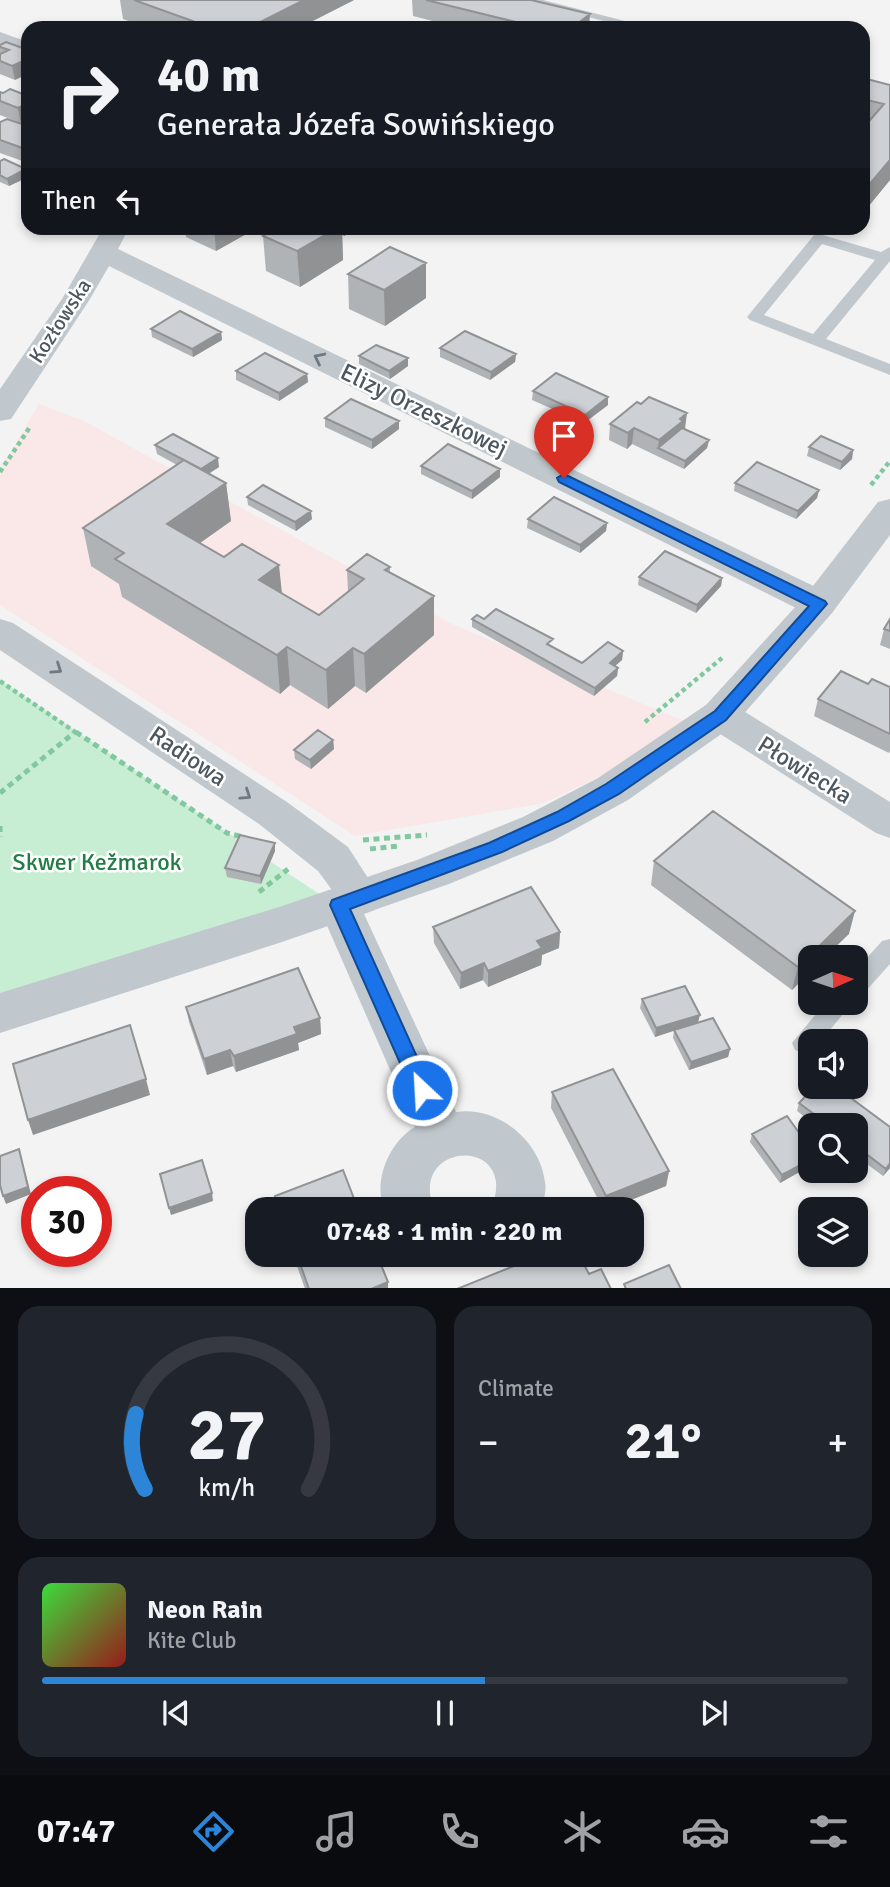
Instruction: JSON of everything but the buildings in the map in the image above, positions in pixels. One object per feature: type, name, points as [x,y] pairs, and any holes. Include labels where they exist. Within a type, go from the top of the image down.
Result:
[{"type":"street","points":[[0,39],[21,47]]},
{"type":"street","name":"Kozłowska","points":[[0,411],[76,299],[110,240]]},
{"type":"street","name":"Elizy Orzeszkowej","points":[[110,240],[819,604]]},
{"type":"street","points":[[0,1013],[349,902],[495,848],[563,817],[643,770],[720,715],[819,604],[890,510]]},
{"type":"street","name":"Radiowa","points":[[0,632],[273,813],[333,859],[443,1136]]},
{"type":"street","name":"Płowiecka","points":[[720,715],[890,822]]},
{"type":"street","points":[[406,1197],[404,1188],[407,1171],[414,1156],[427,1144],[443,1136],[463,1132],[482,1135],[500,1144],[514,1159],[521,1177],[522,1197]]},
{"type":"lane","points":[[528,0],[616,21]]},
{"type":"lane","points":[[816,341],[887,254],[819,238],[755,317],[816,341],[890,370]]},
{"type":"lane","points":[[868,973],[890,948]]},
{"type":"lane","points":[[817,1029],[830,1015]]},
{"type":"path","points":[[639,727],[732,649]]},
{"type":"path","points":[[0,681],[227,833],[253,839]]},
{"type":"path","points":[[0,793],[75,732]]},
{"type":"path","points":[[0,826],[0,837]]},
{"type":"path","points":[[354,843],[375,837],[426,836],[435,832]]},
{"type":"path","points":[[361,850],[390,846]]},
{"type":"path","points":[[267,889],[296,862]]},
{"type":"shaded area","points":[[39,404],[84,421],[452,624],[689,723],[597,778],[544,803],[355,836],[0,605],[0,470]]},
{"type":"green space","name":"Skwer Kežmarok","points":[[0,680],[286,872],[321,895],[0,994]]},
{"type":"route","points":[[422,1090],[339,905],[495,848],[563,817],[612,789],[720,715],[819,604],[564,478]]}]
